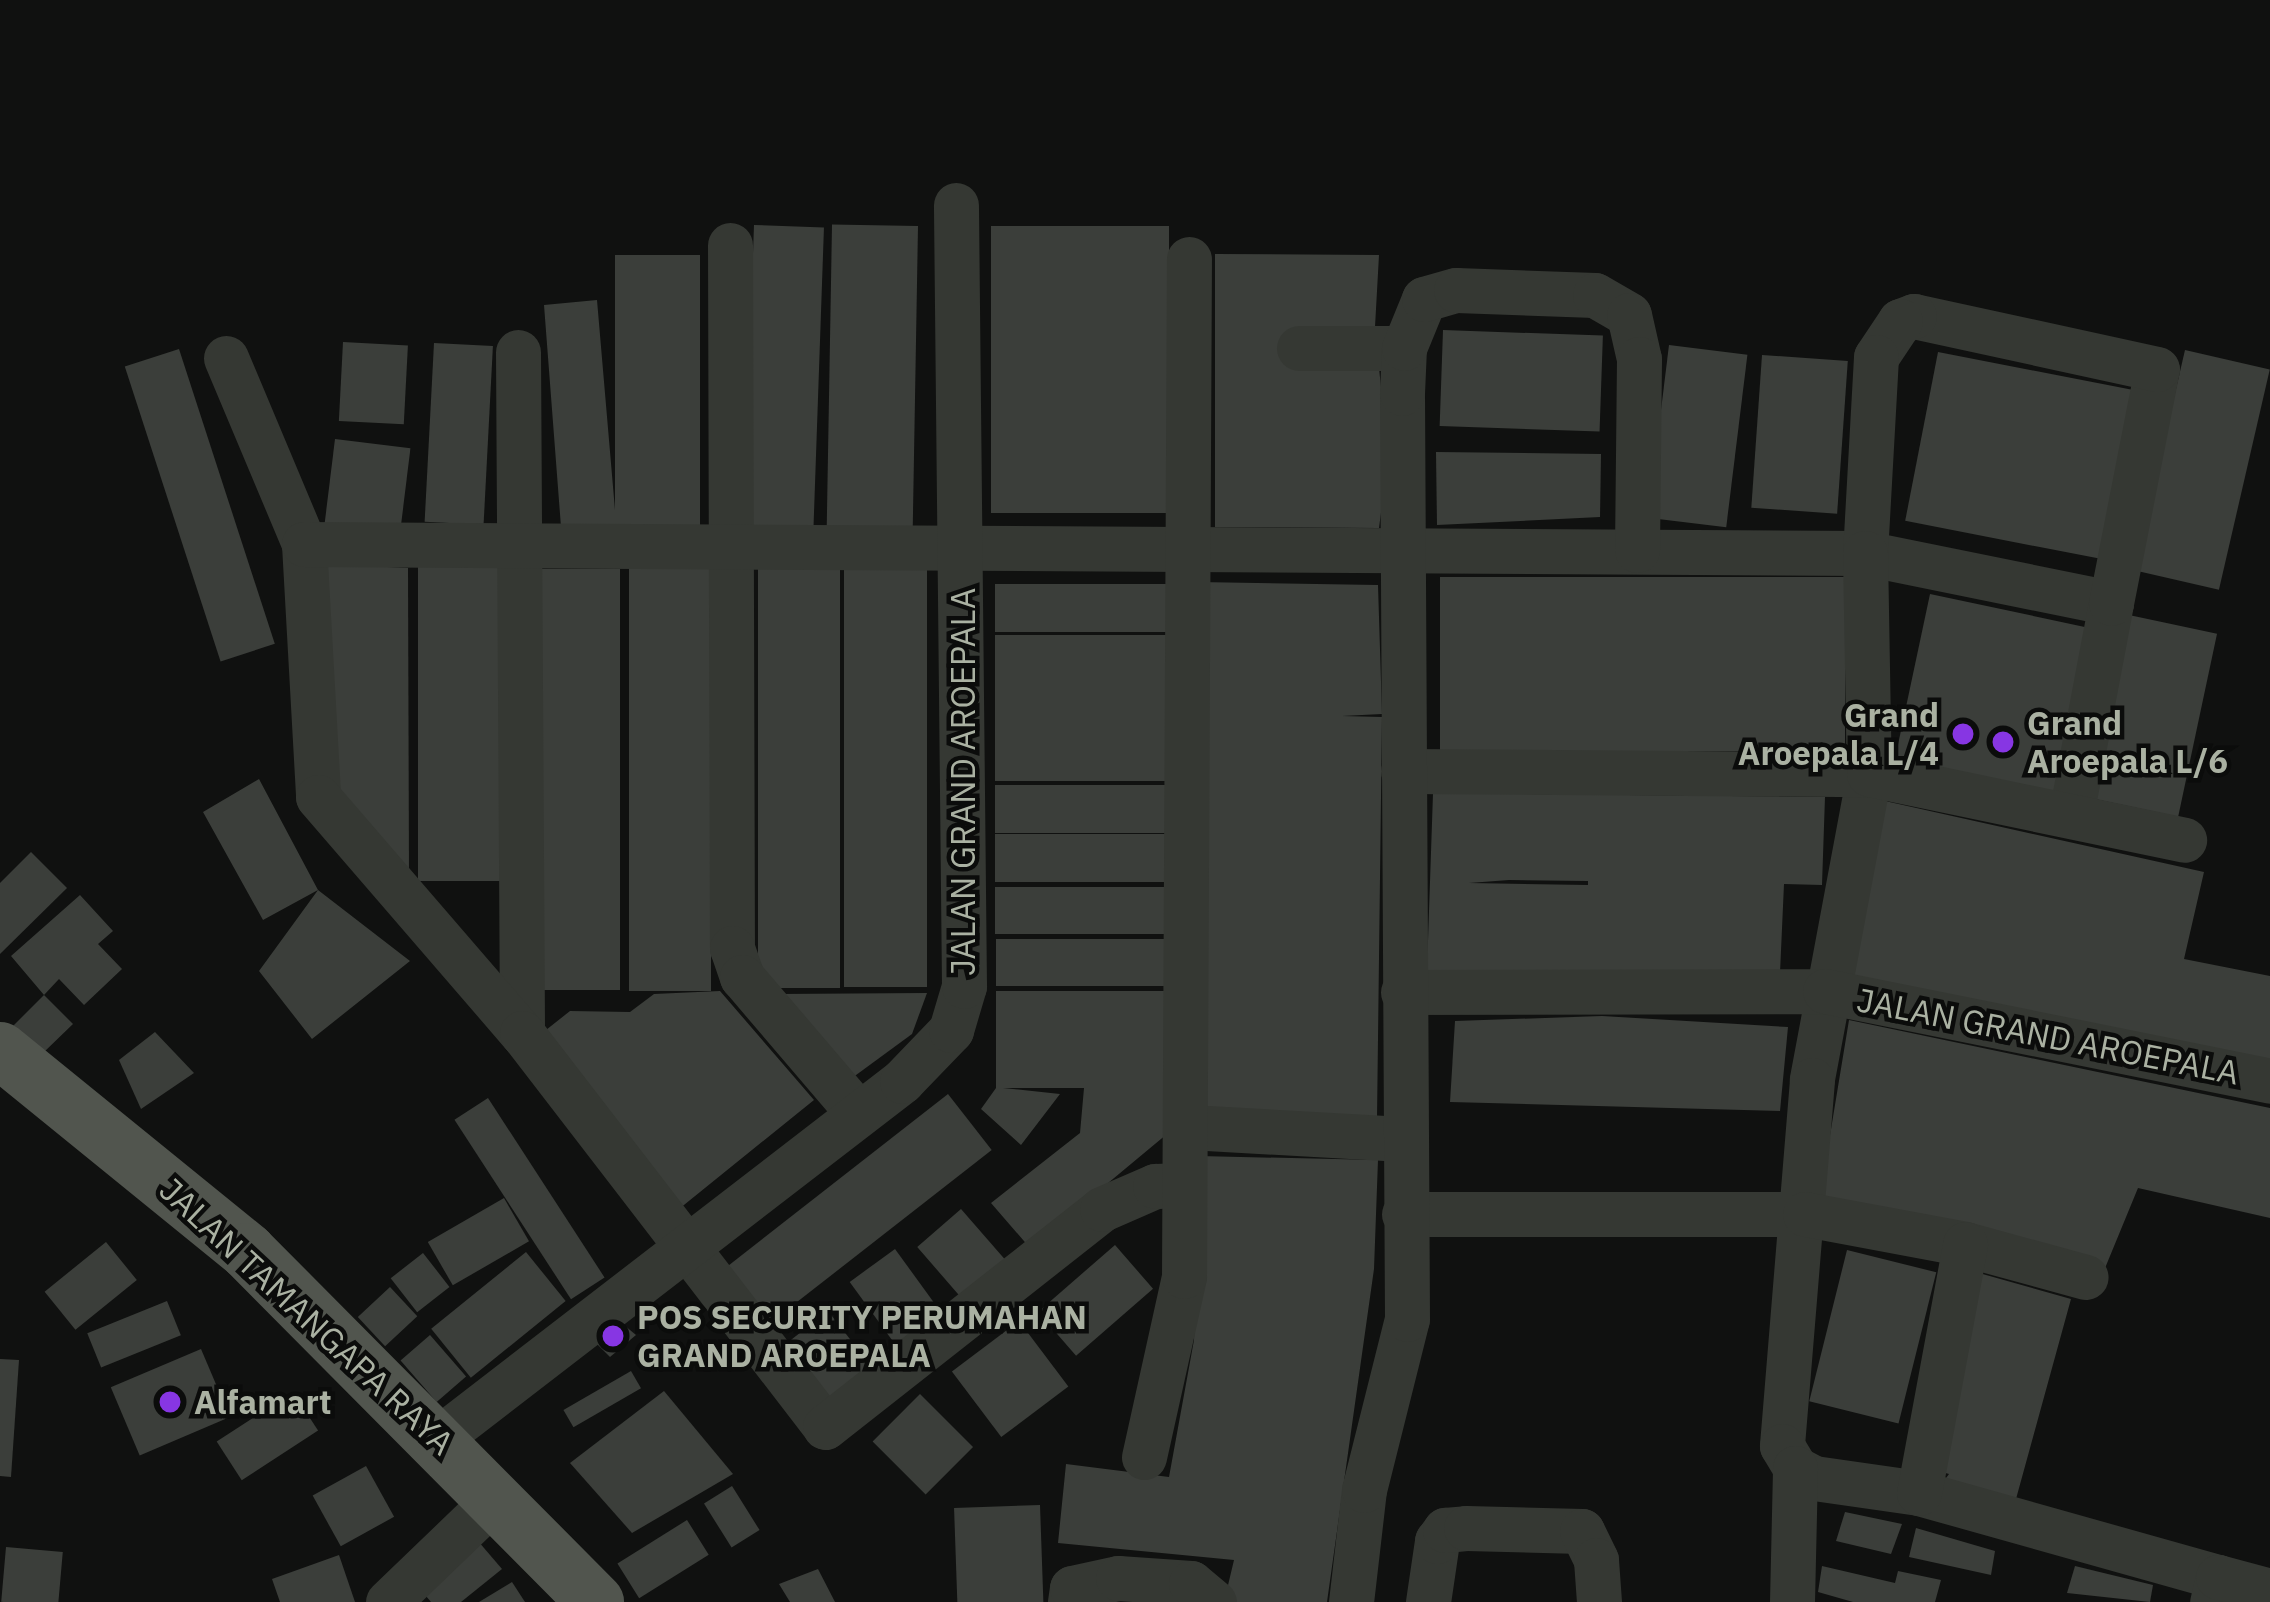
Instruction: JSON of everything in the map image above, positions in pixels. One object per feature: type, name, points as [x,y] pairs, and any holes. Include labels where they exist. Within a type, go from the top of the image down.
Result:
[{"type":"main road","name":"JALAN TAMANGAPA RAYA","points":[[4,1063],[247,1251],[440,1438],[595,1602]]},
{"type":"street","name":"JALAN GRAND AROEPALA","points":[[440,1438],[682,1245],[858,1113],[934,1052],[951,1030],[964,986],[956,205]]},
{"type":"street","points":[[730,245],[735,963],[858,1113]]},
{"type":"street","points":[[1144,1457],[1184,1276],[1189,1127],[1189,259]]},
{"type":"street","points":[[1351,1602],[1364,1490],[1406,1319],[1402,1139],[1404,349],[1424,299],[1456,290],[1617,301],[1629,315],[1639,359],[1637,550]]},
{"type":"street","name":"JALAN GRAND AROEPALA","points":[[1792,1602],[1795,1468],[1783,1446],[1825,991],[1869,774],[1865,553],[1876,357],[1886,334],[1914,316],[2157,368],[2071,814]]},
{"type":"street","points":[[1300,348],[1404,349]]},
{"type":"street","points":[[518,352],[522,1033]]},
{"type":"street","points":[[226,358],[304,544],[314,788],[522,1033],[825,1426],[1102,1209],[1155,1186],[1184,1185]]},
{"type":"street","name":"JALAN GRAND AROEPALA","points":[[304,544],[735,552],[963,547],[1865,553],[2111,603]]},
{"type":"street","points":[[1403,771],[1869,774],[2184,840]]},
{"type":"street","name":"JALAN GRAND AROEPALA","points":[[1403,992],[1825,991],[2270,1082]]},
{"type":"street","points":[[1189,1127],[1402,1139]]},
{"type":"street","points":[[1404,1214],[1805,1214],[1965,1244],[2086,1277]]},
{"type":"street","points":[[1919,1492],[1965,1244]]},
{"type":"street","points":[[1795,1468],[1919,1492],[2215,1590],[2270,1591]]},
{"type":"street","points":[[388,1602],[497,1497]]},
{"type":"street","points":[[1427,1602],[1437,1541],[1444,1530],[1466,1528],[1582,1531],[1596,1559],[1599,1602]]},
{"type":"street","points":[[1070,1602],[1072,1588],[1118,1578],[1191,1583],[1214,1602]]},
{"type":"building","points":[[832,224],[918,226],[913,535],[827,533]]},
{"type":"building","points":[[754,225],[824,227],[813,538],[743,536]]},
{"type":"building","points":[[991,226],[1169,226],[1169,513],[991,513]]},
{"type":"building","points":[[1215,254],[1379,255],[1375,327],[1388,459],[1379,528],[1215,527]]},
{"type":"building","points":[[615,255],[700,255],[700,528],[561,527],[544,305],[597,300],[615,510]]},
{"type":"building","points":[[1443,330],[1603,336],[1600,432],[1440,426]]},
{"type":"building","points":[[343,342],[408,345],[404,424],[339,421]]},
{"type":"building","points":[[434,343],[493,346],[484,525],[425,522]]},
{"type":"building","points":[[1669,345],[1747,355],[1726,527],[1648,518]]},
{"type":"building","points":[[179,349],[275,644],[221,661],[125,367]]},
{"type":"building","points":[[2185,350],[2270,370],[2219,590],[2134,570]]},
{"type":"building","points":[[1938,352],[2137,391],[2104,560],[1905,521]]},
{"type":"building","points":[[1762,355],[1848,361],[1837,514],[1751,508]]},
{"type":"building","points":[[335,439],[410,448],[399,542],[324,532]]},
{"type":"building","points":[[1436,452],[1601,454],[1600,517],[1437,525]]},
{"type":"building","points":[[418,554],[503,554],[503,881],[418,881]]},
{"type":"building","points":[[844,563],[927,563],[927,987],[844,987]]},
{"type":"building","points":[[327,564],[408,568],[409,876],[332,791]]},
{"type":"building","points":[[758,565],[840,565],[840,988],[758,988]]},
{"type":"building","points":[[629,568],[711,568],[711,991],[629,991]]},
{"type":"building","points":[[538,569],[620,569],[620,990],[538,990]]},
{"type":"building","points":[[1440,577],[1845,577],[1845,751],[1440,751]]},
{"type":"building","points":[[1198,582],[1378,585],[1382,714],[1342,716],[1382,717],[1377,1119],[1205,1116]]},
{"type":"building","points":[[995,584],[1172,584],[1172,632],[995,632]]},
{"type":"building","points":[[1930,594],[2089,628],[2053,797],[1894,763]]},
{"type":"building","points":[[2129,615],[2217,634],[2178,817],[2090,798]]},
{"type":"building","points":[[995,635],[1172,635],[1172,781],[995,781]]},
{"type":"building","points":[[259,779],[318,890],[263,920],[203,812]]},
{"type":"building","points":[[995,785],[1172,785],[1172,833],[995,833]]},
{"type":"building","points":[[1433,793],[1825,797],[1822,885],[1784,884],[1780,973],[1427,970]],"holes":[[[1588,881],[1588,885],[1469,883]]]},
{"type":"building","points":[[1885,801],[2204,872],[2184,959],[2270,976],[2270,1068],[1845,976]]},
{"type":"building","points":[[995,834],[1172,834],[1172,882],[995,882]]},
{"type":"building","points":[[31,852],[67,888],[0,954],[0,883]]},
{"type":"building","points":[[995,887],[1172,887],[1172,934],[995,934]]},
{"type":"building","points":[[318,890],[410,961],[312,1039],[259,971]]},
{"type":"building","points":[[80,895],[113,931],[98,944],[122,969],[84,1005],[59,979],[44,995],[11,956]]},
{"type":"building","points":[[996,939],[1173,939],[1173,986],[996,986]]},
{"type":"building","points":[[720,991],[814,1100],[679,1209],[546,1030],[570,1011],[630,1012],[654,994]]},
{"type":"building","points":[[996,991],[1173,991],[1173,1129],[1030,1248],[991,1203],[1080,1133],[1084,1088],[1003,1088],[1060,1094],[1021,1145],[981,1109],[996,1088]]},
{"type":"building","points":[[927,993],[912,1034],[852,1078],[777,994]]},
{"type":"building","points":[[44,995],[73,1024],[43,1053],[6,1033]]},
{"type":"building","points":[[1602,1016],[1788,1027],[1780,1111],[1450,1102],[1455,1021]]},
{"type":"building","points":[[1849,1020],[2270,1108],[2270,1218],[2138,1188],[2103,1273],[1818,1208]]},
{"type":"building","points":[[155,1032],[194,1073],[141,1109],[119,1060]]},
{"type":"building","points":[[948,1094],[992,1150],[764,1328],[720,1272]]},
{"type":"building","points":[[488,1098],[605,1277],[571,1299],[454,1120]]},
{"type":"building","points":[[1199,1156],[1378,1160],[1374,1269],[1327,1602],[1224,1602],[1234,1560],[1058,1543],[1066,1464],[1169,1477],[1194,1340]]},
{"type":"building","points":[[504,1198],[529,1241],[453,1285],[428,1242]]},
{"type":"building","points":[[961,1209],[1010,1266],[966,1304],[917,1247]]},
{"type":"building","points":[[106,1242],[137,1280],[75,1330],[45,1292]]},
{"type":"building","points":[[1115,1245],[1153,1289],[1076,1356],[1038,1312]]},
{"type":"building","points":[[895,1249],[944,1317],[899,1350],[850,1282]]},
{"type":"building","points":[[1847,1250],[1936,1272],[1899,1424],[1809,1401]]},
{"type":"building","points":[[526,1252],[566,1301],[471,1378],[431,1329]]},
{"type":"building","points":[[423,1253],[449,1287],[417,1312],[391,1278]]},
{"type":"building","points":[[1979,1273],[2071,1299],[2016,1499],[1941,1485],[1949,1474],[1928,1468]]},
{"type":"building","points":[[390,1287],[417,1316],[385,1346],[358,1317]]},
{"type":"building","points":[[167,1301],[181,1335],[101,1368],[87,1333]]},
{"type":"building","points":[[828,1311],[873,1369],[823,1407],[778,1350]]},
{"type":"building","name":"POS SECURITY PERUMAHAN GRAND AROEPALA","points":[[618,1320],[636,1335],[610,1357],[590,1337]]},
{"type":"building","points":[[1019,1321],[1068,1386],[1001,1437],[952,1372]]},
{"type":"building","points":[[430,1335],[466,1377],[437,1402],[401,1361]]},
{"type":"building","name":"Alfamart","points":[[201,1349],[230,1417],[140,1455],[111,1387]]},
{"type":"building","points":[[0,1359],[19,1360],[11,1477],[0,1476]]},
{"type":"building","points":[[631,1371],[641,1388],[573,1427],[563,1410]]},
{"type":"building","points":[[664,1391],[733,1474],[632,1533],[570,1463]]},
{"type":"building","points":[[293,1392],[318,1431],[242,1480],[217,1442]]},
{"type":"building","points":[[920,1394],[973,1447],[926,1494],[873,1441]]},
{"type":"building","points":[[366,1466],[394,1517],[341,1546],[313,1496]]},
{"type":"building","points":[[732,1486],[760,1530],[732,1548],[704,1503]]},
{"type":"building","points":[[1040,1505],[1043,1602],[957,1602],[954,1508]]},
{"type":"building","points":[[1845,1512],[1902,1524],[1891,1554],[1836,1541]]},
{"type":"building","points":[[687,1520],[709,1555],[639,1598],[617,1563]]},
{"type":"building","points":[[1916,1528],[1995,1551],[1991,1575],[1909,1557]]},
{"type":"building","points":[[478,1541],[502,1569],[461,1602],[431,1602],[420,1589]]},
{"type":"building","points":[[6,1547],[63,1552],[58,1602],[1,1602]]},
{"type":"building","points":[[339,1555],[355,1602],[280,1602],[272,1579]]},
{"type":"building","points":[[1822,1566],[1895,1583],[1898,1571],[1941,1580],[1935,1602],[1853,1602],[1818,1592]]},
{"type":"building","points":[[2075,1566],[2153,1585],[2150,1602],[2067,1593]]},
{"type":"building","points":[[818,1569],[835,1602],[790,1602],[779,1584]]},
{"type":"building","points":[[512,1582],[525,1602],[479,1602]]},
{"type":"place","name":"Grand Aroepala L/4","points":[[1963,734]]},
{"type":"place","name":"Grand Aroepala L/6","points":[[2003,742]]},
{"type":"place","name":"POS SECURITY PERUMAHAN GRAND AROEPALA","points":[[613,1336]]},
{"type":"place","name":"Alfamart","points":[[170,1402]]}]
